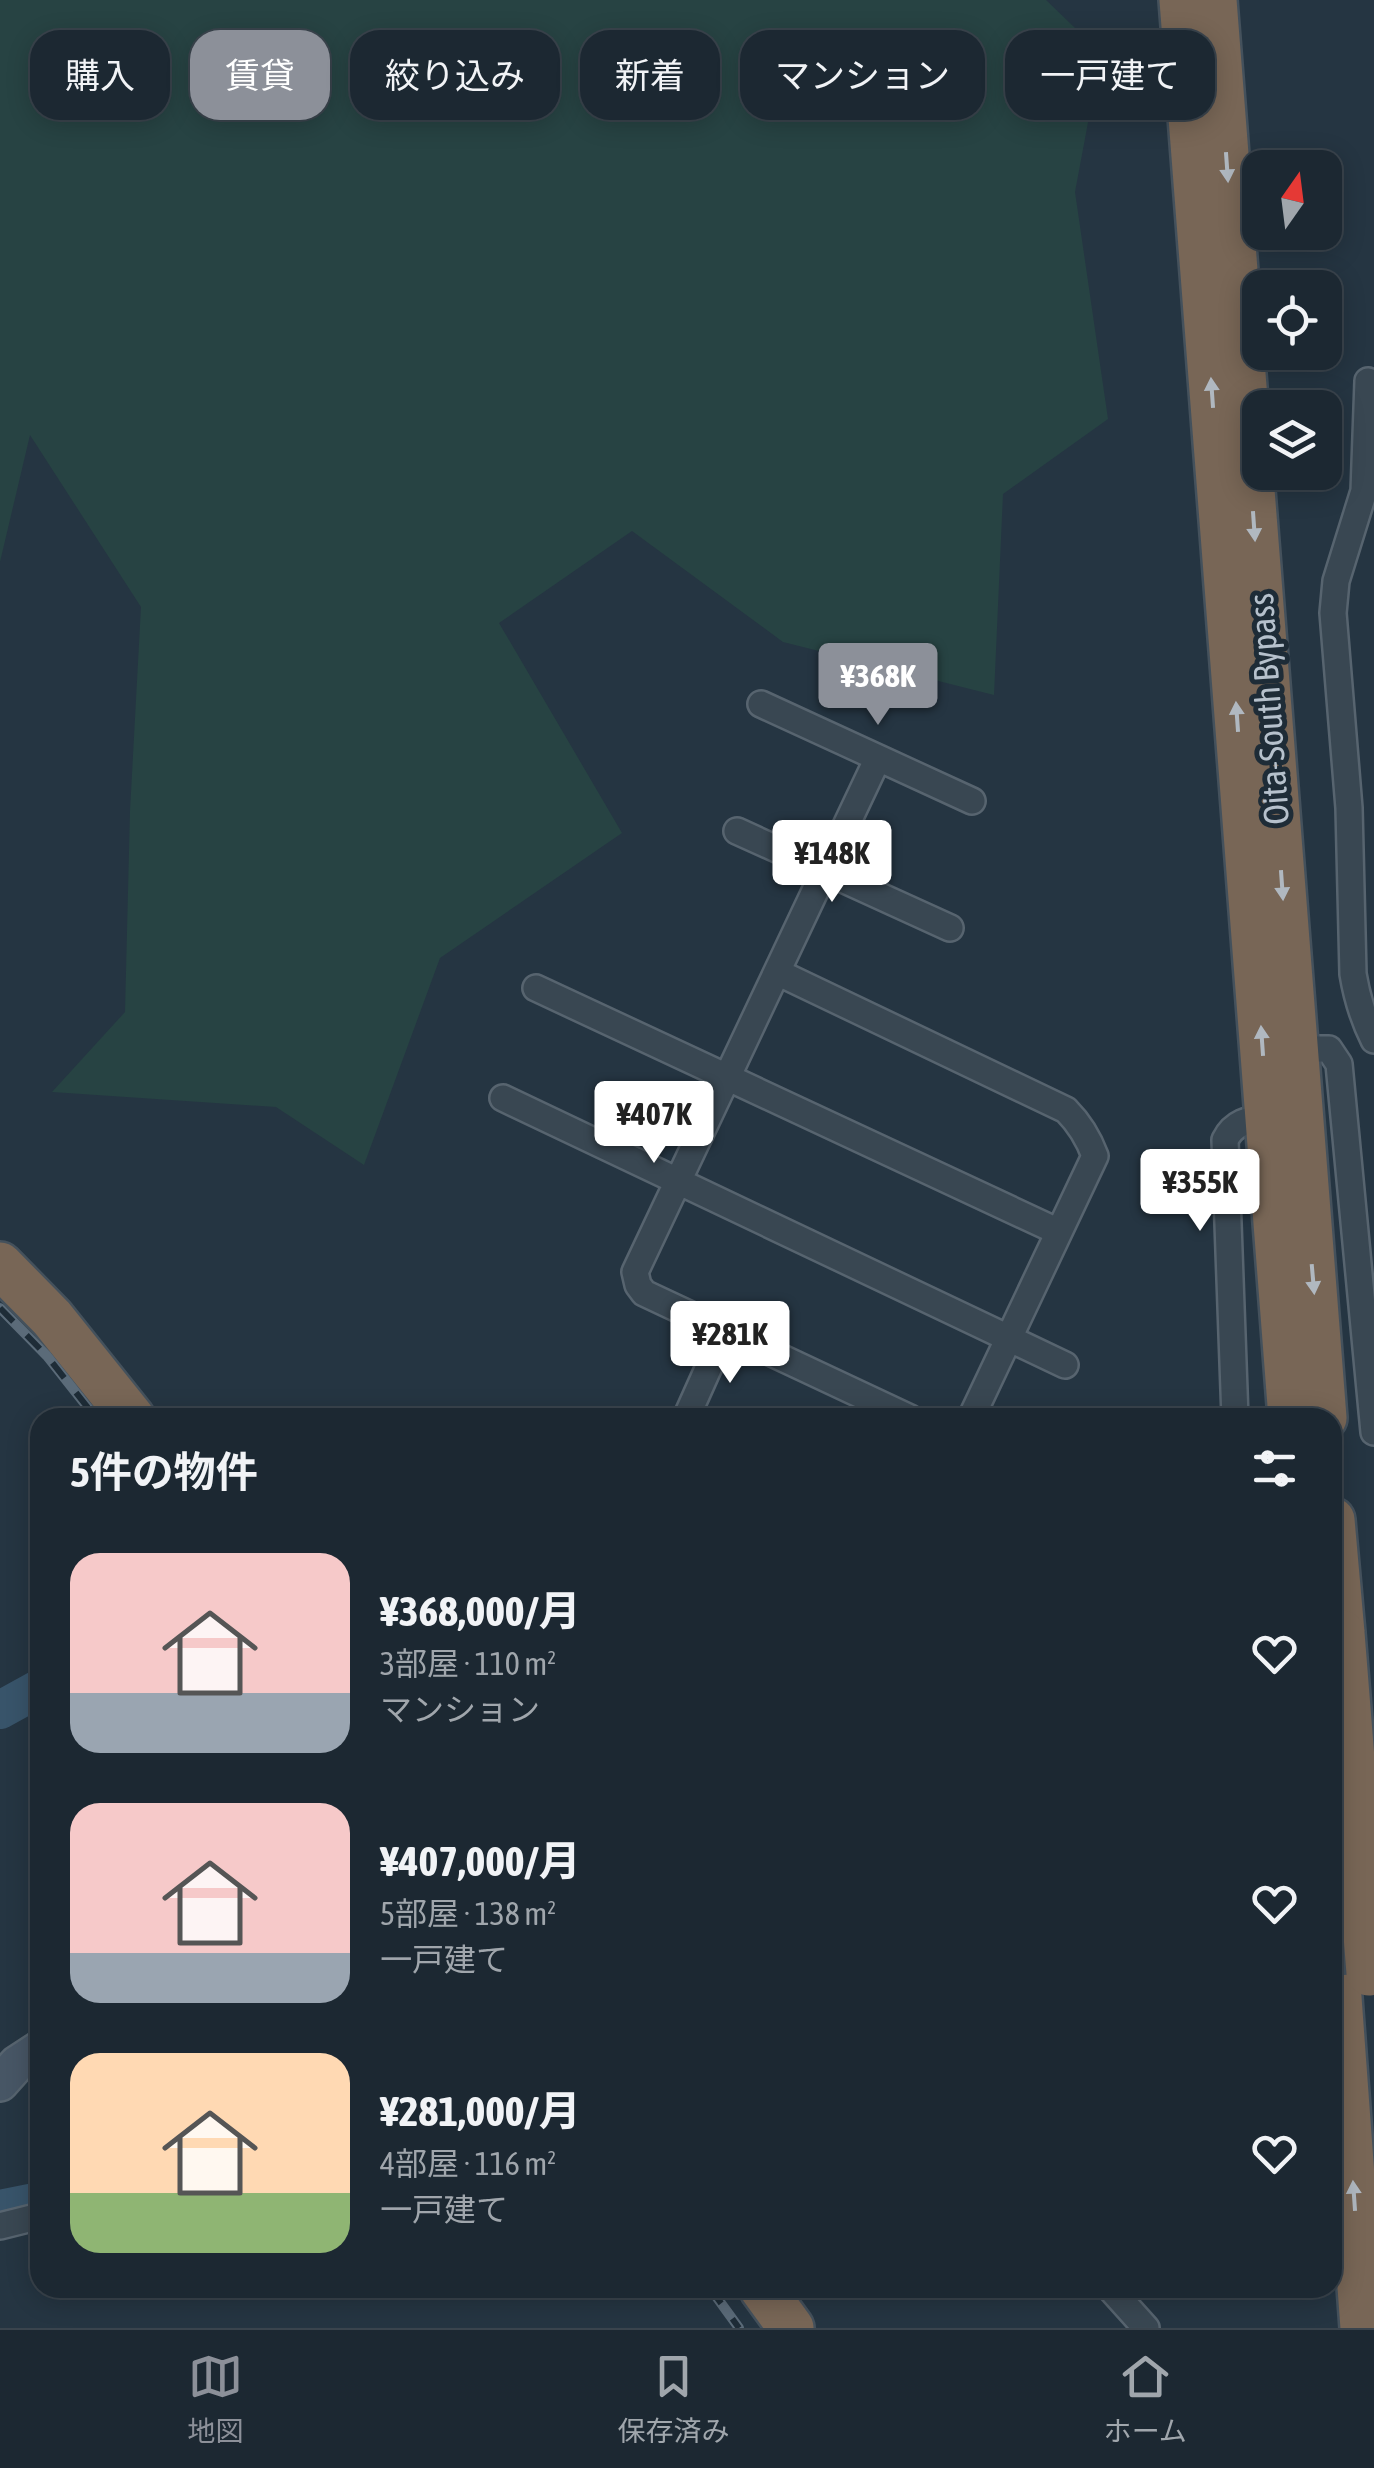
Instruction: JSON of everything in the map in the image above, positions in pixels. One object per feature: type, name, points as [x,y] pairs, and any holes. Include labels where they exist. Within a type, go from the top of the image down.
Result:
[{"type":"highway","name":"Oita-South Bypass","points":[[1182,0],[1291,1408]]},
{"type":"highway","name":"Oita-South Bypass","points":[[1214,0],[1323,1408]]},
{"type":"highway","points":[[0,1265],[52,1318],[124,1408]]},
{"type":"highway","points":[[1342,1597],[1349,1651],[1374,2041]]},
{"type":"highway","points":[[1342,2033],[1363,2328]]},
{"type":"highway","points":[[769,2298],[791,2328]]},
{"type":"street","points":[[1368,381],[1364,491],[1336,581],[1333,613],[1350,826],[1353,974],[1356,996],[1374,1040]]},
{"type":"street","points":[[761,704],[972,801]]},
{"type":"street","points":[[878,758],[634,1272],[644,1293],[889,1408]]},
{"type":"street","points":[[737,831],[950,928]]},
{"type":"street","points":[[777,972],[1066,1110],[1089,1139],[1094,1156],[976,1408]]},
{"type":"street","points":[[536,988],[1059,1232]]},
{"type":"street","points":[[1294,1049],[1329,1049],[1339,1064],[1374,1432]]},
{"type":"street","points":[[503,1098],[1065,1364]]},
{"type":"street","points":[[1235,1408],[1225,1140],[1245,1120],[1267,1117]]},
{"type":"street","points":[[690,1408],[725,1331]]},
{"type":"street","points":[[0,2083],[30,2056]]},
{"type":"street","points":[[0,2226],[30,2218]]},
{"type":"street","points":[[1119,2298],[1146,2328]]},
{"type":"green space","points":[[0,0],[1046,0],[1077,30],[1005,30],[1005,120],[1088,120],[1075,192],[1108,419],[1003,494],[994,695],[783,642],[632,531],[499,623],[622,833],[440,958],[364,1165],[276,1107],[52,1092],[125,1012],[141,607],[30,435],[0,562]]},
{"type":"waterway","points":[[0,1710],[30,1694]]},
{"type":"waterway","points":[[0,2209],[30,2203]]},
{"type":"railway","points":[[0,1308],[47,1356],[88,1408]]},
{"type":"railway","points":[[717,2298],[739,2328]]}]
